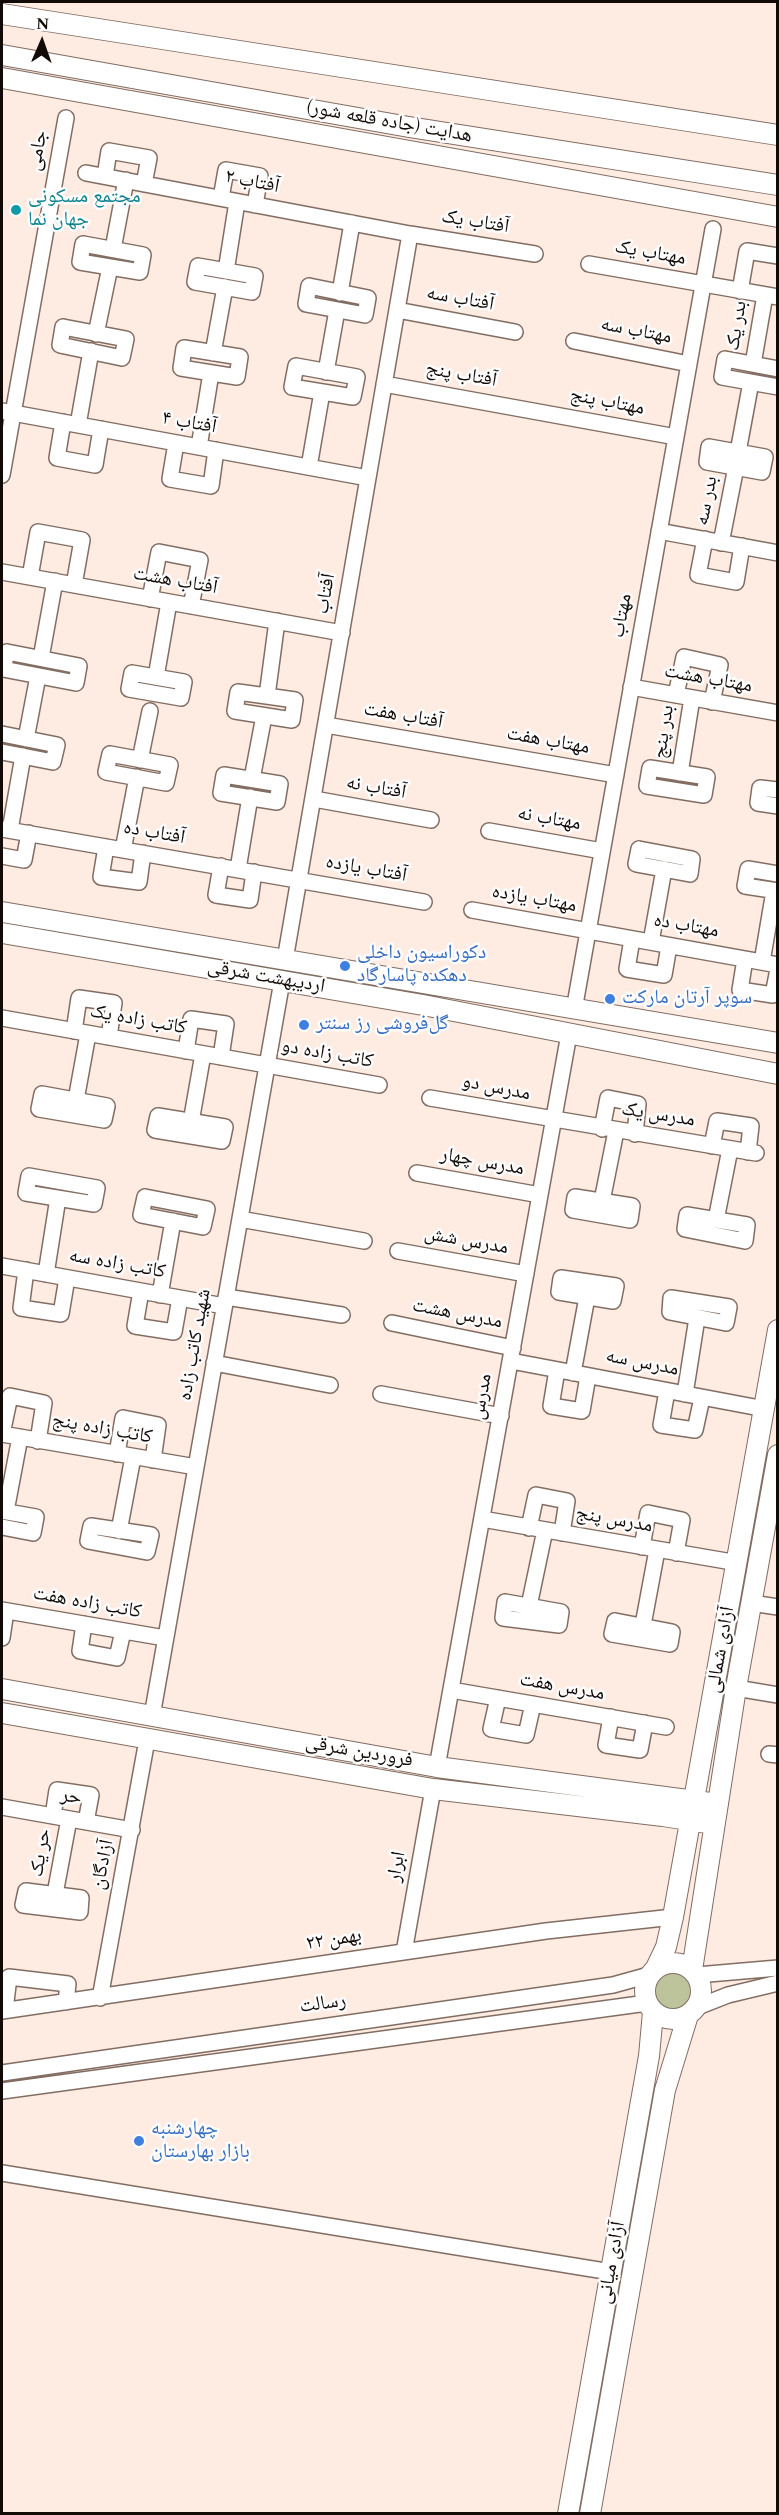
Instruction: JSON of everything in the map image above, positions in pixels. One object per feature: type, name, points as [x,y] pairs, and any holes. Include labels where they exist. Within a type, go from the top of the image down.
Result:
[{"type":"main road","points":[[2,14],[777,135]]},
{"type":"main road","name":"هدایت (جاده قلعه شور)","points":[[2,55],[320,112],[702,175],[777,185]]},
{"type":"main road","points":[[2,78],[777,217]]},
{"type":"main road","points":[[166,106],[320,112]]},
{"type":"main road","name":"اردیبهشت شرقی","points":[[2,912],[777,1043]]},
{"type":"main road","name":"اردیبهشت شرقی","points":[[2,933],[406,1002],[777,1074]]},
{"type":"main road","points":[[406,1002],[415,993],[408,982]]},
{"type":"main road","points":[[443,1009],[437,1003],[437,996],[453,990]]},
{"type":"main road","name":"آزادی شمالی","points":[[652,1971],[666,1947],[673,1917],[738,1563],[777,1330]]},
{"type":"main road","name":"آزادی شمالی","points":[[694,1972],[714,1824],[777,1455]]},
{"type":"main road","name":"فروردین شرقی","points":[[2,1689],[437,1767],[718,1804]]},
{"type":"main road","name":"فروردین شرقی","points":[[2,1713],[433,1789],[714,1824]]},
{"type":"main road","points":[[674,1962],[694,1972],[701,1992],[691,2012],[670,2019],[650,2008],[645,1994],[652,1971],[674,1962]]},
{"type":"main road","name":"آزادی میانی","points":[[568,2514],[649,2056],[650,2008]]},
{"type":"main road","name":"آزادی میانی","points":[[591,2514],[665,2090],[691,2012]]},
{"type":"street","name":"جامی","points":[[2,475],[7,412],[66,118]]},
{"type":"street","points":[[105,176],[109,151],[149,158],[144,184]]},
{"type":"street","points":[[220,198],[226,170],[260,176],[255,205]]},
{"type":"street","name":"آفتاب ۲","points":[[86,173],[410,234]]},
{"type":"street","points":[[113,249],[126,180]]},
{"type":"street","points":[[213,353],[237,202]]},
{"type":"street","points":[[340,292],[352,223]]},
{"type":"street","name":"مهتاب","points":[[574,1010],[713,229]]},
{"type":"street","name":"آفتاب یک","points":[[410,234],[535,254]]},
{"type":"street","name":"آفتاب","points":[[285,960],[410,234]]},
{"type":"street","points":[[83,244],[113,249],[143,255],[140,272],[80,262],[83,244]]},
{"type":"street","points":[[740,291],[747,251],[777,256]]},
{"type":"street","name":"مهتاب یک","points":[[589,264],[771,296]]},
{"type":"street","points":[[96,333],[110,267]]},
{"type":"street","points":[[309,286],[340,292],[368,298],[365,315],[306,304],[309,286]]},
{"type":"street","name":"بدر یک","points":[[753,364],[771,296]]},
{"type":"street","points":[[326,372],[337,310]]},
{"type":"street","name":"آفتاب سه","points":[[397,310],[515,332]]},
{"type":"street","points":[[63,327],[126,339],[122,358],[91,351],[60,345],[63,327]]},
{"type":"street","name":"مهتاب سه","points":[[574,341],[689,364]]},
{"type":"street","points":[[184,348],[213,353],[240,357],[237,377],[181,368],[184,348]]},
{"type":"street","points":[[91,351],[71,423],[57,458],[95,465],[101,429]]},
{"type":"street","points":[[777,369],[725,359],[722,376],[777,387]]},
{"type":"street","points":[[296,366],[357,376],[353,397],[322,392],[292,387],[296,366]]},
{"type":"street","points":[[199,447],[211,373]]},
{"type":"street","points":[[738,452],[751,382]]},
{"type":"street","name":"آفتاب پنج","points":[[384,384],[531,410]]},
{"type":"street","points":[[309,467],[322,392]]},
{"type":"street","name":"مهتاب پنج","points":[[531,410],[676,437]]},
{"type":"street","name":"آفتاب ۴","points":[[7,412],[368,478]]},
{"type":"street","points":[[176,443],[170,479],[211,486],[216,450]]},
{"type":"street","points":[[710,447],[738,452],[765,457],[762,472],[707,462],[710,447]]},
{"type":"street","name":"بدر سه","points":[[721,543],[736,468]]},
{"type":"street","points":[[659,531],[777,553]]},
{"type":"street","points":[[30,577],[38,532],[82,540],[74,585]]},
{"type":"street","points":[[705,539],[698,575],[736,582],[742,546]]},
{"type":"street","points":[[150,598],[159,552],[200,560],[190,606]]},
{"type":"street","name":"آفتاب هشت","points":[[2,572],[342,633]]},
{"type":"street","points":[[41,658],[55,581]]},
{"type":"street","points":[[156,677],[169,602]]},
{"type":"street","points":[[267,696],[277,621]]},
{"type":"street","points":[[7,652],[41,658],[79,666],[76,683],[3,669],[7,652]]},
{"type":"street","points":[[676,695],[684,657],[720,664],[712,702]]},
{"type":"street","points":[[26,739],[38,676]]},
{"type":"street","name":"مهتاب هشت","points":[[631,687],[777,713]]},
{"type":"street","points":[[238,692],[267,696],[295,700],[292,720],[235,711],[238,692]]},
{"type":"street","name":"بدر پنج","points":[[680,773],[692,698]]},
{"type":"street","points":[[140,760],[150,711]]},
{"type":"street","points":[[252,780],[264,716]]},
{"type":"street","name":"آفتاب هفت","points":[[326,725],[473,750]]},
{"type":"street","points":[[2,734],[57,745],[53,762],[2,752]]},
{"type":"street","name":"مهتاب هفت","points":[[473,750],[616,775]]},
{"type":"street","points":[[110,754],[140,760],[170,765],[166,783],[106,772],[110,754]]},
{"type":"street","points":[[6,830],[23,756]]},
{"type":"street","points":[[224,775],[252,780],[280,784],[277,802],[222,793],[224,775]]},
{"type":"street","points":[[123,850],[137,777]]},
{"type":"street","points":[[777,790],[760,788],[758,803],[777,806]]},
{"type":"street","points":[[238,869],[250,797]]},
{"type":"street","name":"آفتاب نه","points":[[314,799],[431,820]]},
{"type":"street","name":"آفتاب ده","points":[[6,830],[300,880]]},
{"type":"street","name":"مهتاب نه","points":[[489,831],[602,851]]},
{"type":"street","points":[[2,856],[24,860],[29,833]]},
{"type":"street","points":[[106,847],[101,877],[139,882],[143,853]]},
{"type":"street","points":[[221,866],[216,895],[250,900],[254,872]]},
{"type":"street","points":[[651,942],[664,869]]},
{"type":"street","points":[[745,959],[740,990],[773,995],[772,965],[776,891],[745,886],[748,869],[777,874]]},
{"type":"street","name":"آفتاب یازده","points":[[300,880],[424,902]]},
{"type":"street","name":"مهتاب یازده","points":[[472,910],[588,931]]},
{"type":"street","name":"مهتاب ده","points":[[588,931],[772,965]]},
{"type":"street","points":[[632,939],[627,969],[664,975],[669,946]]},
{"type":"street","name":"شهید کاتب زاده","points":[[152,1716],[282,981]]},
{"type":"street","points":[[76,1100],[81,1032],[79,998],[114,1003],[109,1037]]},
{"type":"street","name":"کاتب زاده یک","points":[[2,1018],[267,1065]]},
{"type":"street","points":[[186,1051],[191,1019],[226,1024],[221,1058]]},
{"type":"street","name":"مدرس","points":[[437,1767],[569,1034]]},
{"type":"street","points":[[191,1122],[203,1054]]},
{"type":"street","name":"کاتب زاده دو","points":[[267,1065],[379,1086]]},
{"type":"street","name":"مدرس دو","points":[[430,1098],[554,1121]]},
{"type":"street","points":[[602,1201],[609,1130],[608,1098],[638,1104],[635,1134]]},
{"type":"street","name":"مدرس یک","points":[[554,1121],[752,1153],[751,1126],[717,1120],[712,1146]]},
{"type":"street","points":[[716,1220],[730,1149]]},
{"type":"street","name":"مدرس چهار","points":[[417,1173],[540,1195]]},
{"type":"street","points":[[46,1274],[58,1198]]},
{"type":"street","points":[[240,1219],[364,1241]]},
{"type":"street","points":[[160,1295],[173,1221]]},
{"type":"street","name":"مدرس شش","points":[[398,1251],[526,1274]]},
{"type":"street","name":"کاتب زاده سه","points":[[2,1266],[180,1298],[342,1315]]},
{"type":"street","points":[[26,1270],[21,1308],[61,1314],[67,1278]]},
{"type":"street","points":[[141,1291],[135,1326],[174,1332],[180,1298]]},
{"type":"street","points":[[557,1370],[551,1406],[582,1411],[581,1374],[587,1297]]},
{"type":"street","points":[[685,1394],[697,1318]]},
{"type":"street","name":"مدرس هشت","points":[[392,1323],[512,1354]]},
{"type":"street","name":"مدرس سه","points":[[512,1354],[557,1370],[765,1409]]},
{"type":"street","points":[[214,1363],[330,1384]]},
{"type":"street","points":[[667,1391],[661,1425],[695,1430],[702,1398]]},
{"type":"street","points":[[381,1394],[501,1416]]},
{"type":"street","points":[[2,1434],[10,1396],[44,1403],[38,1441]]},
{"type":"street","points":[[117,1454],[123,1418],[158,1425],[153,1460]]},
{"type":"street","name":"کاتب زاده پنج","points":[[2,1434],[196,1467]]},
{"type":"street","points":[[2,1527],[33,1533],[36,1517],[4,1511],[20,1437]]},
{"type":"street","points":[[119,1531],[133,1457]]},
{"type":"street","points":[[529,1527],[536,1495],[567,1501],[562,1533]]},
{"type":"street","points":[[643,1624],[650,1548],[648,1513],[682,1520],[676,1553]]},
{"type":"street","name":"مدرس پنج","points":[[482,1519],[738,1563]]},
{"type":"street","points":[[529,1606],[545,1530]]},
{"type":"street","points":[[751,1603],[777,1607]]},
{"type":"street","points":[[2,1638],[4,1610]]},
{"type":"street","name":"کاتب زاده هفت","points":[[4,1610],[165,1638]]},
{"type":"street","points":[[84,1624],[80,1651],[117,1658],[123,1631]]},
{"type":"street","points":[[736,1688],[777,1695]]},
{"type":"street","name":"مدرس هفت","points":[[450,1690],[666,1727]]},
{"type":"street","points":[[498,1698],[491,1729],[526,1735],[533,1704]]},
{"type":"street","points":[[611,1718],[606,1745],[640,1750],[645,1723]]},
{"type":"street","name":"آزادگان","points":[[100,1998],[147,1740]]},
{"type":"street","name":"ابرار","points":[[404,1952],[433,1789]]},
{"type":"street","points":[[53,1816],[57,1790],[91,1795],[86,1822]]},
{"type":"street","name":"حر","points":[[2,1807],[132,1830]]},
{"type":"street","name":"حر یک","points":[[55,1894],[69,1819]]},
{"type":"street","name":"۲۲ بهمن","points":[[3,2011],[546,1931],[673,1917]]},
{"type":"street","points":[[694,1972],[777,1968]]},
{"type":"street","name":"رسالت","points":[[2,2073],[601,1987],[652,1971]]},
{"type":"street","points":[[3,2011],[9,1977],[69,1984],[66,2002]]},
{"type":"street","points":[[691,2012],[728,1995],[777,1983]]},
{"type":"street","name":"رسالت","points":[[2,2091],[650,2008]]},
{"type":"street","points":[[2,2173],[611,2272]]},
{"type":"green space","points":[[672,1968],[687,1975],[694,1990],[687,2005],[672,2012],[657,2005],[650,1990],[657,1975]]},
{"type":"place","name":"مجتمع مسکونی جهان نما","points":[[16,210]]},
{"type":"place","name":"دکوراسیون داخلی دهکده پاسارگاد","points":[[345,966]]},
{"type":"place","name":"سوپر آرتان مارکت","points":[[610,999]]},
{"type":"place","name":"گل‌فروشی رز سنتر","points":[[304,1025]]},
{"type":"place","name":"چهارشنبه بازار بهارستان","points":[[139,2141]]}]
